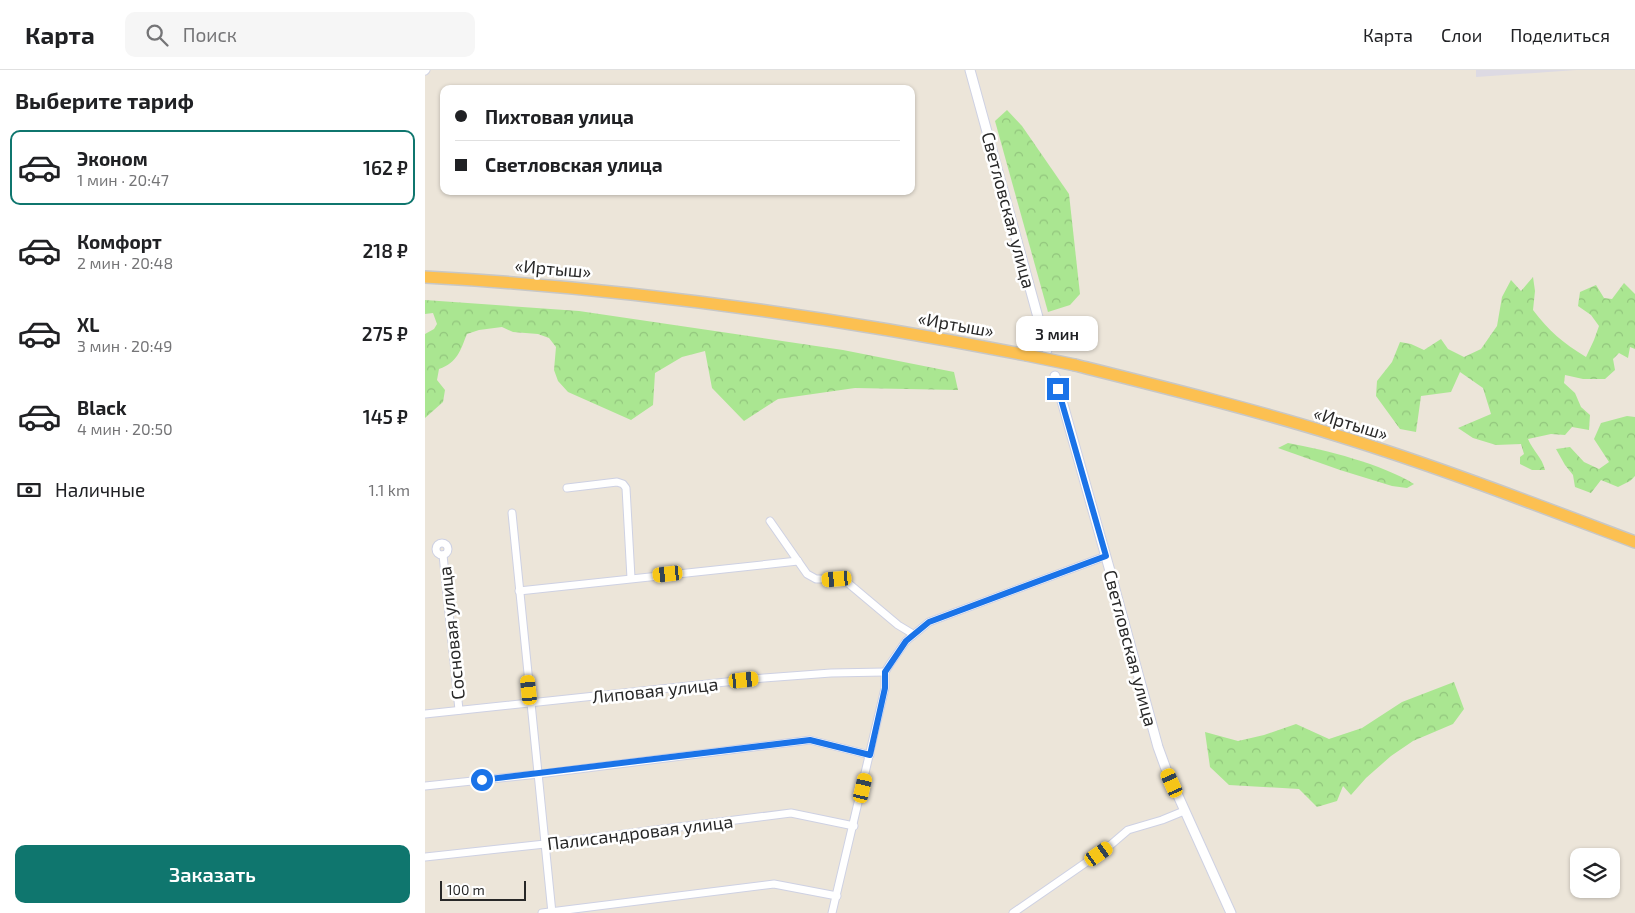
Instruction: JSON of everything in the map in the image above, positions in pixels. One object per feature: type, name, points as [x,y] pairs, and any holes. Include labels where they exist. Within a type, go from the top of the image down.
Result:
[{"type":"highway","name":"«Иртыш»","points":[[425,277],[577,288],[703,301],[827,318],[1026,354],[1197,396],[1338,436],[1469,479],[1635,542]]},
{"type":"street","name":"Светловская улица","points":[[970,70],[1047,350]]},
{"type":"street","name":"Светловская улица","points":[[1055,376],[1165,769],[1231,913]]},
{"type":"street","points":[[567,488],[617,482],[623,484],[626,488],[631,578]]},
{"type":"street","points":[[512,513],[552,912]]},
{"type":"street","points":[[770,521],[807,574],[816,579],[837,579],[849,583],[898,625],[913,634]]},
{"type":"street","name":"Сосновая улица","points":[[443,555],[459,710]]},
{"type":"street","points":[[832,913],[885,688],[885,672],[898,651],[913,634],[929,622],[1106,556]]},
{"type":"street","points":[[519,591],[798,561]]},
{"type":"street","name":"Липовая улица","points":[[425,714],[764,678],[831,673],[885,672]]},
{"type":"street","points":[[425,786],[539,774],[810,740],[870,755]]},
{"type":"street","points":[[1013,913],[1107,848],[1128,830],[1184,811]]},
{"type":"street","name":"Палисандровая улица","points":[[425,857],[791,813],[854,826]]},
{"type":"street","points":[[542,913],[775,884],[837,896]]},
{"type":"shaded area","points":[[1476,70],[1576,70],[1476,77]]},
{"type":"green space","points":[[1007,110],[1022,126],[1069,194],[1080,294],[1070,305],[1048,312],[995,121]]},
{"type":"green space","points":[[1533,277],[1535,291],[1533,310],[1557,336],[1586,357],[1599,326],[1591,315],[1578,306],[1580,292],[1596,285],[1604,298],[1612,299],[1624,283],[1635,294],[1635,349],[1630,347],[1628,358],[1619,353],[1613,359],[1615,370],[1605,379],[1583,379],[1565,375],[1564,383],[1575,393],[1581,407],[1590,415],[1589,430],[1572,427],[1565,435],[1551,434],[1528,439],[1542,461],[1545,470],[1532,470],[1520,464],[1520,457],[1524,454],[1521,444],[1496,445],[1473,438],[1458,428],[1491,414],[1483,388],[1460,372],[1451,392],[1421,396],[1416,432],[1400,429],[1376,396],[1377,381],[1392,362],[1400,342],[1411,344],[1424,350],[1441,339],[1448,349],[1464,357],[1481,349],[1497,326],[1502,297],[1511,280],[1521,291]]},
{"type":"green space","points":[[425,300],[579,311],[843,350],[954,372],[958,390],[855,388],[778,399],[744,421],[712,388],[705,351],[682,357],[655,373],[653,405],[631,420],[568,392],[558,381],[554,370],[556,347],[549,338],[538,334],[513,332],[502,327],[479,330],[467,334],[460,351],[454,359],[439,369],[437,380],[445,390],[443,402],[425,418],[425,334],[434,329],[437,324],[433,313],[425,314]]},
{"type":"green space","points":[[1627,416],[1635,417],[1635,476],[1618,487],[1601,480],[1591,493],[1575,487],[1573,475],[1556,449],[1570,447],[1584,462],[1599,469],[1609,462],[1594,439],[1601,423]]},
{"type":"green space","points":[[1288,443],[1370,464],[1414,484],[1407,488],[1392,486],[1278,448]]},
{"type":"green space","points":[[1454,682],[1464,709],[1453,724],[1413,741],[1391,756],[1366,778],[1351,795],[1343,786],[1337,801],[1317,807],[1299,789],[1229,785],[1210,767],[1205,732],[1238,741],[1264,735],[1296,724],[1329,739],[1362,728],[1402,702]]},
{"type":"route","points":[[482,780],[810,740],[870,755],[885,688],[885,672],[898,651],[913,634],[929,622],[1106,556],[1058,389]]}]
